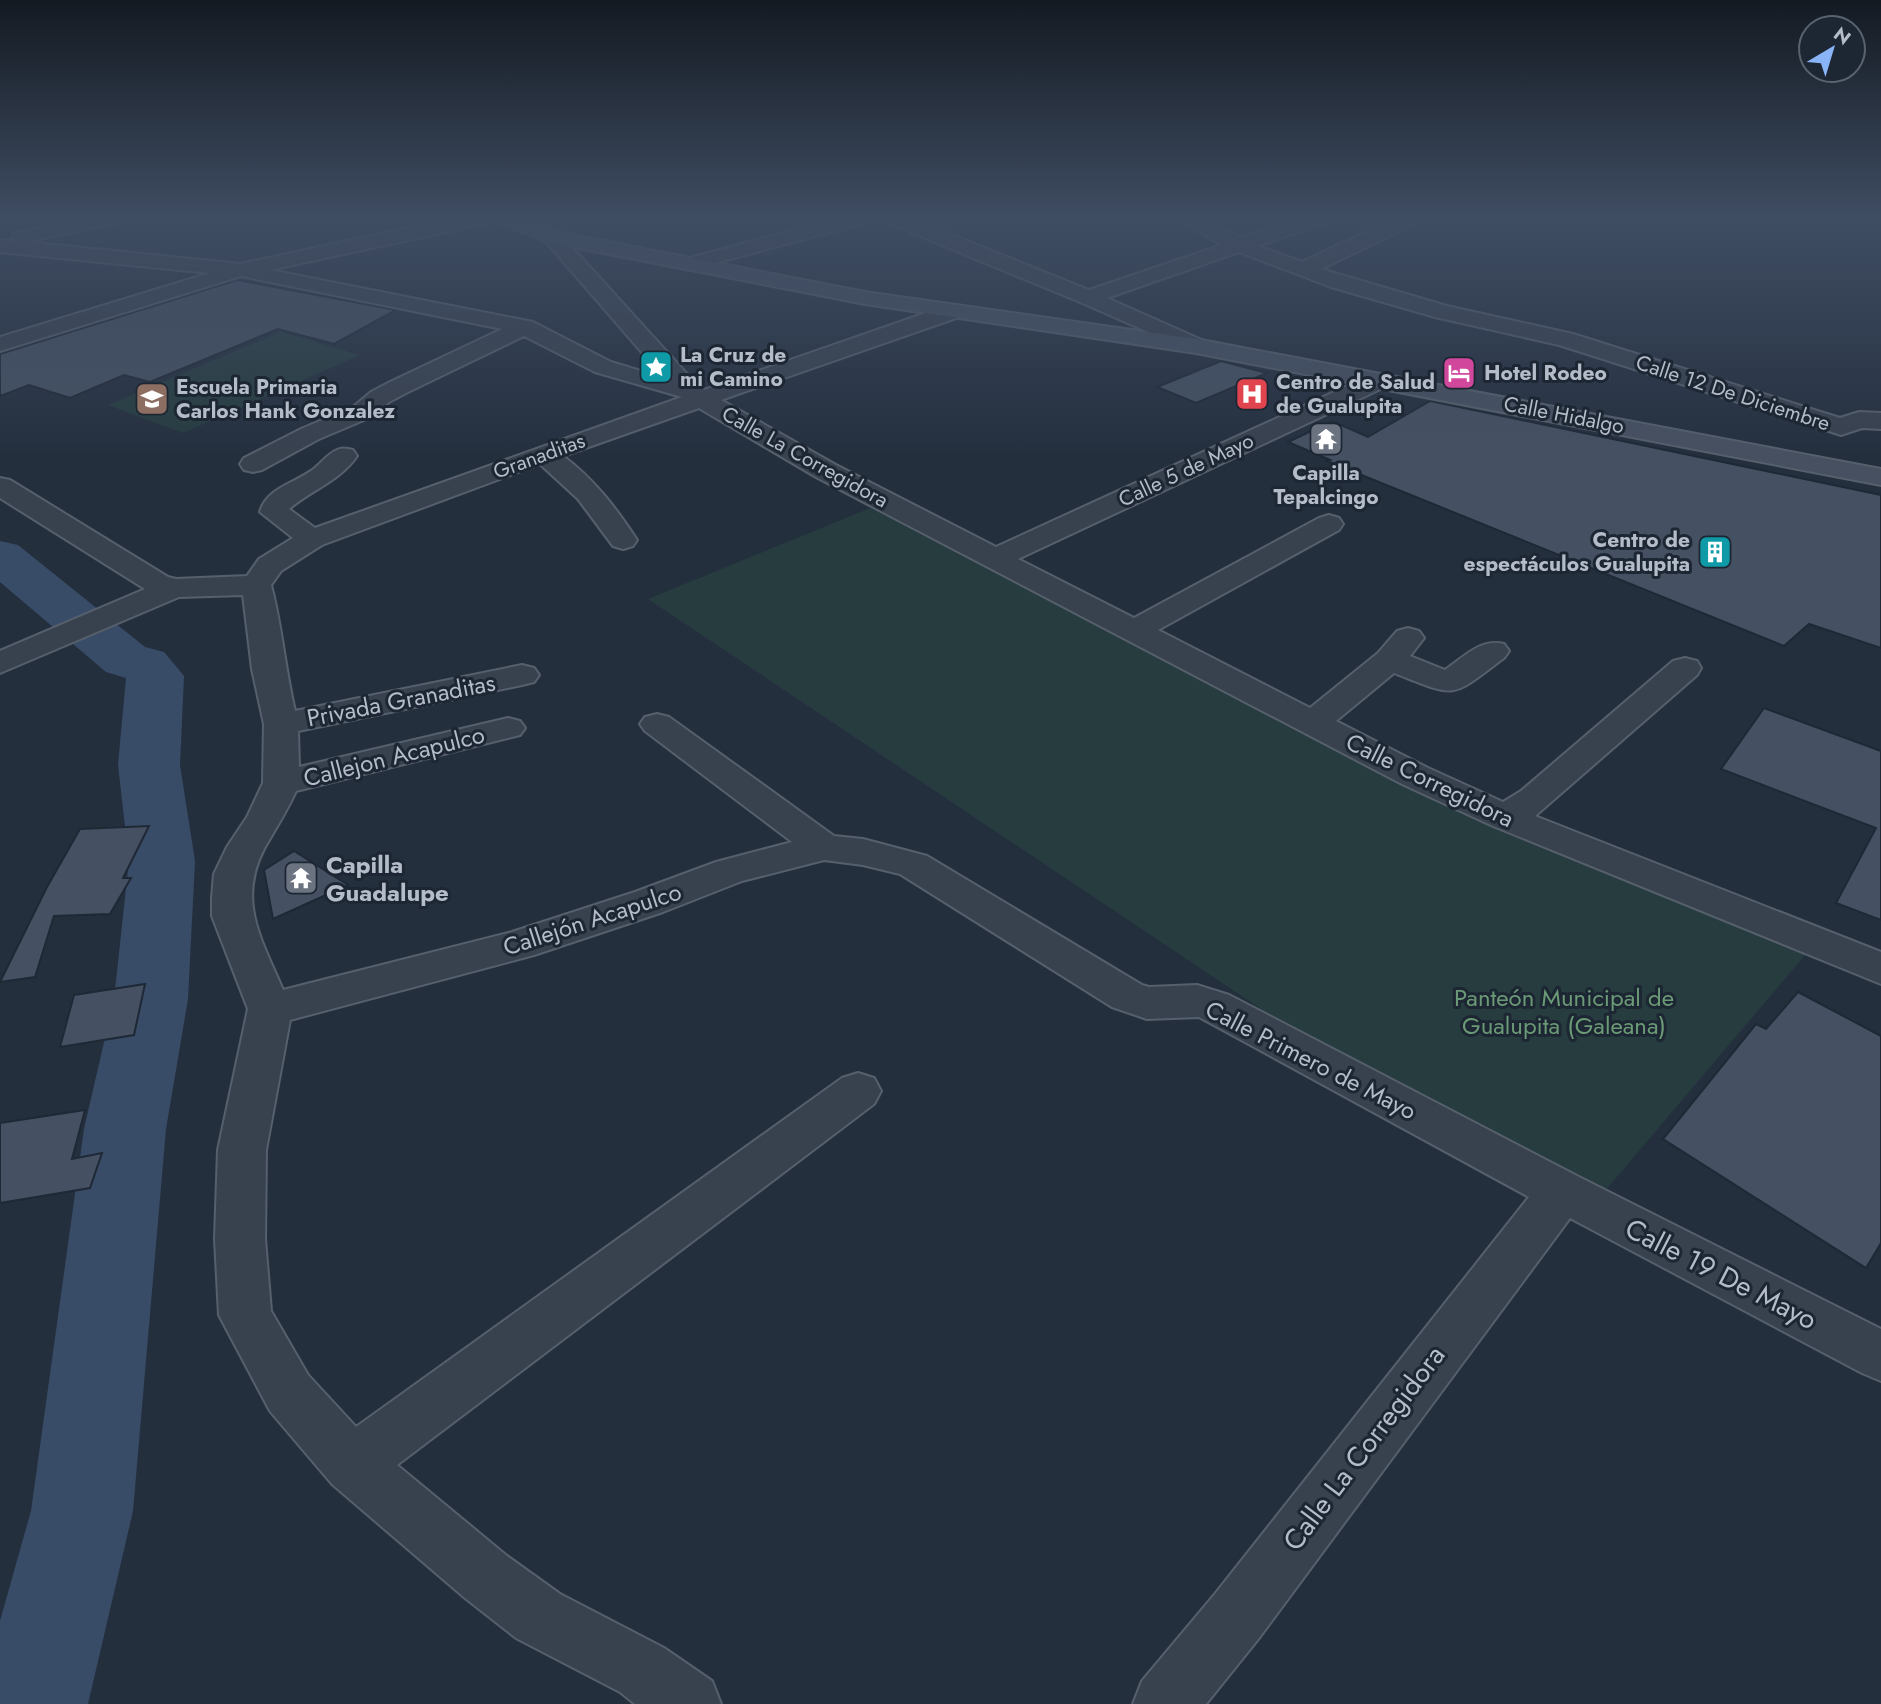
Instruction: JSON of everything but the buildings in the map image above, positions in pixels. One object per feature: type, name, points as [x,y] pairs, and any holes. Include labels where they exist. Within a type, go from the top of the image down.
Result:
[{"type":"main road","name":"Calle Hidalgo","points":[[872,298],[951,312],[1196,346],[1881,477]]},
{"type":"street","points":[[0,344],[151,298]]},
{"type":"street","points":[[378,298],[525,327],[552,343],[628,377],[694,394]]},
{"type":"street","name":"Calle La Corregidora","points":[[607,298],[694,394],[826,471],[994,559]]},
{"type":"street","points":[[1089,298],[1196,346]]},
{"type":"street","name":"Calle 12 De Diciembre","points":[[1387,298],[1565,339],[1841,427]]},
{"type":"street","name":"Granaditas","points":[[256,586],[270,565],[312,539],[543,454],[694,394],[951,312]]},
{"type":"street","points":[[253,464],[300,439],[362,412],[380,397],[399,387],[525,327]]},
{"type":"street","name":"Calle 5 de Mayo","points":[[994,559],[1378,381]]},
{"type":"street","points":[[1834,468],[1841,427],[1859,420],[1881,421]]},
{"type":"street","points":[[543,454],[572,474],[594,496],[623,540]]},
{"type":"street","points":[[312,539],[274,512],[275,507],[291,493],[321,477],[344,456]]},
{"type":"street","points":[[0,486],[152,580],[175,588]]},
{"type":"street","points":[[1134,631],[1329,524]]},
{"type":"street","name":"Calle Corregidora","points":[[994,559],[1415,776],[1506,818],[1881,969]]},
{"type":"street","points":[[0,663],[175,588],[256,586],[262,609],[268,669],[281,724],[281,783],[265,819],[246,847],[234,873],[232,898],[232,916],[270,1009],[242,1150],[240,1239],[245,1315],[289,1393],[352,1464],[486,1577],[538,1616],[642,1670],[690,1704]]},
{"type":"street","points":[[1314,723],[1399,649],[1449,682],[1493,652]]},
{"type":"street","points":[[1506,818],[1534,799],[1685,668]]},
{"type":"street","name":"Privada Granaditas","points":[[281,724],[522,675]]},
{"type":"street","points":[[657,724],[824,847]]},
{"type":"street","name":"Callejon Acapulco","points":[[281,783],[508,728]]},
{"type":"street","name":"Callejón Acapulco","points":[[270,1009],[519,945],[649,902],[730,871],[824,847],[884,856],[913,865]]},
{"type":"street","name":"Calle Primero de Mayo","points":[[913,865],[1126,996],[1147,1003],[1197,1001],[1214,1006],[1562,1191]]},
{"type":"street","points":[[352,1464],[858,1091]]},
{"type":"street","name":"Calle La Corregidora","points":[[1164,1704],[1237,1616],[1562,1191]]},
{"type":"street","name":"Calle 19 De Mayo","points":[[1562,1191],[1881,1356]]},
{"type":"green space","points":[[281,332],[360,355],[183,433],[108,405]]},
{"type":"green space","name":"Panteón Municipal de Gualupita (Galeana)","points":[[870,508],[1507,834],[1806,954],[1605,1191],[1300,1035],[648,599]]},
{"type":"waterway","points":[[0,556],[126,660],[144,664],[155,676],[149,765],[162,861],[151,999],[125,1129],[82,1511],[32,1704]]},
{"type":"place","name":"La Cruz de mi Camino","points":[[656,367]]},
{"type":"place","name":"Hotel Rodeo","points":[[1459,373]]},
{"type":"place","name":"Centro de Salud de Gualupita","points":[[1252,394]]},
{"type":"place","name":"Escuela Primaria Carlos Hank Gonzalez","points":[[152,399]]},
{"type":"place","name":"Capilla Tepalcingo","points":[[1326,439]]},
{"type":"place","name":"Centro de espectáculos Gualupita","points":[[1715,552]]},
{"type":"place","name":"Capilla Guadalupe","points":[[301,878]]}]
